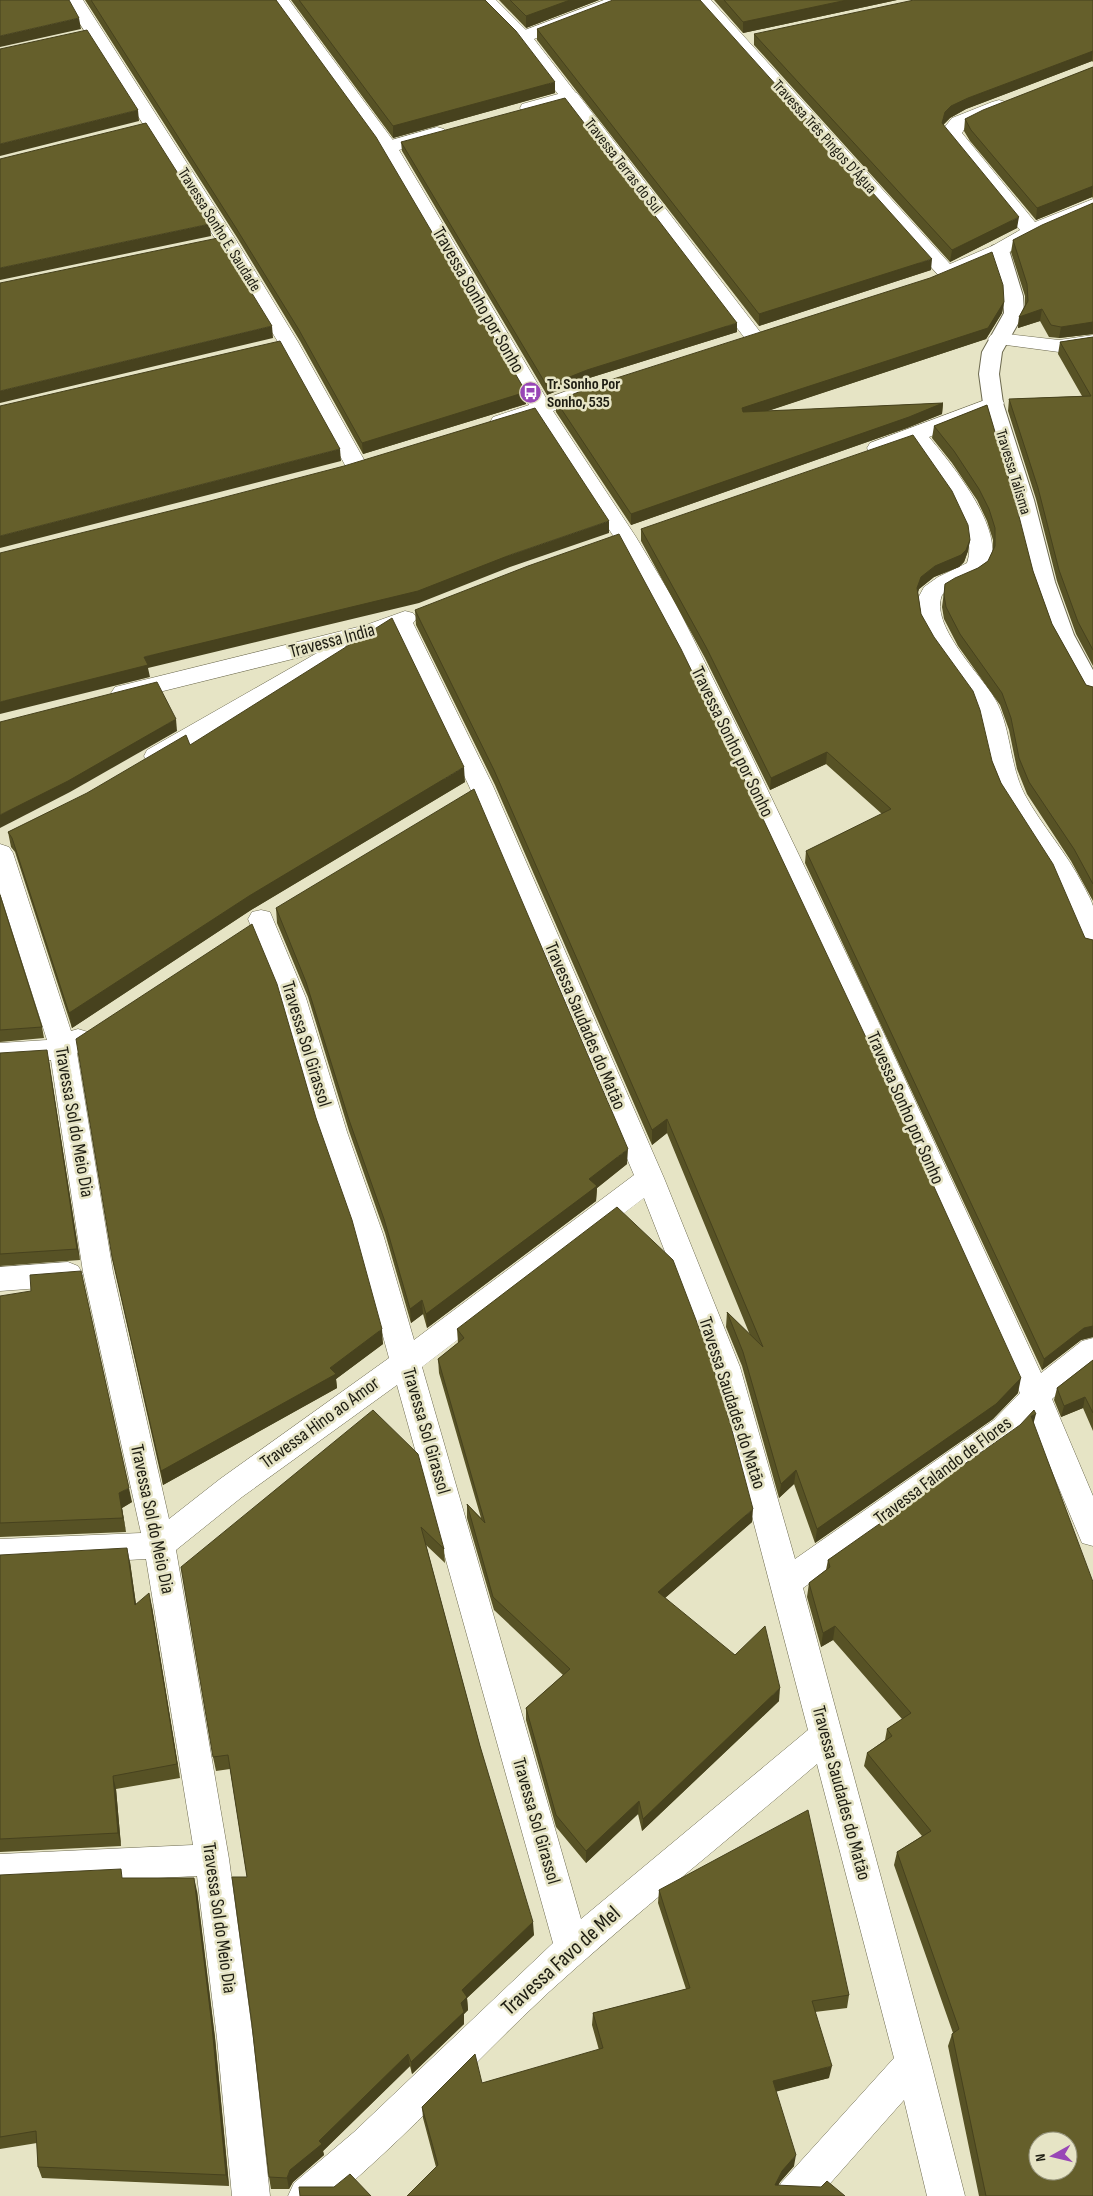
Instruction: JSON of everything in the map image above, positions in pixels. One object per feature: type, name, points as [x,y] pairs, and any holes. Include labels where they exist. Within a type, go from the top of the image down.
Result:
[{"type":"street","name":"Travessa Sonho E. Saudade","points":[[74,0],[84,35],[217,242],[278,344],[355,466]]},
{"type":"street","name":"Travessa Sonho por Sonho","points":[[280,0],[388,147],[542,408],[625,537],[664,602],[854,996],[1036,1396],[1093,1533]]},
{"type":"street","name":"Travessa Terras do Sul","points":[[486,0],[523,37],[754,337]]},
{"type":"street","points":[[523,37],[620,0]]},
{"type":"street","name":"Travessa Três Pingos D'Água","points":[[701,0],[747,40],[938,277],[999,250]]},
{"type":"street","points":[[512,112],[570,97]]},
{"type":"street","points":[[1020,98],[959,122],[952,129],[952,133],[1032,231]]},
{"type":"street","points":[[388,147],[455,128]]},
{"type":"street","points":[[999,250],[1032,231],[1093,206]]},
{"type":"street","points":[[998,339],[1059,346],[1093,341]]},
{"type":"street","points":[[478,430],[614,380]]},
{"type":"street","points":[[860,455],[916,435],[993,403]]},
{"type":"street","points":[[916,435],[944,468],[971,512],[982,545],[980,558],[976,566],[937,587],[928,600],[929,610],[940,635],[984,701],[996,730],[1000,764],[1013,795],[1062,869],[1093,942]]},
{"type":"street","name":"Travessa India","points":[[106,697],[373,632],[428,610]]},
{"type":"street","name":"Travessa Saudades do Matão","points":[[400,620],[472,791],[650,1178],[725,1367],[786,1583],[913,2063],[946,2196]]},
{"type":"street","points":[[139,766],[274,686],[373,632]]},
{"type":"street","name":"Travessa Sol do Meio Dia","points":[[3,843],[63,1049],[98,1272],[159,1545],[212,1860],[235,2038],[252,2196]]},
{"type":"street","name":"Travessa Sol Girassol","points":[[261,920],[293,998],[333,1132],[369,1234],[572,1948]]},
{"type":"street","points":[[0,1053],[63,1049],[96,1027]]},
{"type":"street","name":"Travessa Hino ao Amor","points":[[159,1545],[231,1488],[406,1362],[650,1178]]},
{"type":"street","points":[[0,1279],[98,1272]]},
{"type":"street","name":"Travessa Falando de Flores","points":[[786,1583],[1005,1429],[1062,1372],[1093,1350]]},
{"type":"street","points":[[0,1553],[65,1552],[159,1545]]},
{"type":"street","name":"Travessa Favo de Mel","points":[[307,2196],[375,2139],[517,1999],[572,1948],[825,1736]]},
{"type":"street","points":[[0,1870],[167,1864],[212,1860]]},
{"type":"street","points":[[794,2196],[913,2063]]},
{"type":"lane","name":"Travessa Talisma","points":[[999,250],[1013,296],[1014,313],[992,352],[989,374],[993,403],[1023,500],[1044,582],[1064,635],[1093,691]]},
{"type":"building","points":[[0,0],[69,0],[79,18],[0,36]]},
{"type":"building","points":[[91,0],[276,0],[376,137],[526,392],[362,443],[299,330]]},
{"type":"building","points":[[299,0],[485,0],[516,31],[555,82],[393,126]]},
{"type":"building","points":[[510,0],[570,0],[526,16]]},
{"type":"building","points":[[613,0],[700,0],[932,259],[759,314],[537,29]]},
{"type":"building","points":[[724,0],[847,0],[743,22]]},
{"type":"building","points":[[914,0],[1093,0],[1093,51],[968,98],[951,106],[945,112],[942,123],[1019,217],[952,250],[754,34]]},
{"type":"building","points":[[87,30],[138,110],[0,144],[0,49]]},
{"type":"building","points":[[1093,67],[1093,186],[1037,208],[971,130],[965,119],[983,110]]},
{"type":"building","points":[[565,98],[737,323],[587,370],[547,386],[401,142]]},
{"type":"building","points":[[146,123],[210,224],[0,268],[0,159]]},
{"type":"building","points":[[1093,203],[1093,322],[1061,327],[1051,325],[1042,309],[1019,317],[1028,301],[1027,284],[1013,240]]},
{"type":"building","points":[[218,238],[272,326],[0,391],[0,283]]},
{"type":"building","points":[[992,252],[1003,285],[1004,302],[988,328],[742,408],[743,412],[943,403],[909,417],[631,514],[556,401],[604,382],[930,278]]},
{"type":"building","points":[[1093,337],[1093,650],[1078,622],[1059,570],[1038,488],[1009,399],[1091,396],[1060,342]]},
{"type":"building","points":[[280,341],[340,449],[0,536],[0,406]]},
{"type":"building","points":[[987,405],[1012,489],[1033,571],[1052,624],[1086,685],[1093,687],[1093,884],[1074,849],[1029,782],[1019,758],[1011,718],[1002,693],[960,634],[946,607],[945,584],[988,561],[995,546],[995,528],[989,509],[979,489],[954,451],[934,426]]},
{"type":"building","points":[[535,408],[609,521],[510,555],[418,591],[144,657],[148,665],[0,702],[0,553],[344,466]]},
{"type":"building","points":[[913,435],[952,491],[968,525],[970,540],[966,550],[961,555],[935,566],[921,577],[917,588],[921,614],[934,637],[973,691],[980,710],[992,761],[1001,783],[1053,864],[1085,938],[1093,940],[1093,1326],[1084,1328],[1044,1359],[806,851],[891,809],[827,752],[771,778],[706,647],[641,529]]},
{"type":"building","points":[[619,534],[681,649],[739,768],[870,1046],[1021,1378],[996,1404],[817,1529],[796,1470],[781,1484],[743,1352],[727,1312],[763,1347],[667,1119],[652,1130],[494,770],[415,610],[528,566]]},
{"type":"building","points":[[392,618],[464,767],[249,896],[69,1013],[12,838],[8,832],[87,793],[186,735],[190,745]]},
{"type":"building","points":[[157,682],[176,719],[68,781],[0,815],[0,722]]},
{"type":"building","points":[[474,789],[628,1149],[589,1179],[597,1186],[426,1314],[422,1300],[410,1309],[384,1219],[348,1117],[306,982],[276,908]]},
{"type":"building","points":[[0,895],[42,1027],[0,1030]]},
{"type":"building","points":[[252,924],[277,984],[316,1118],[352,1220],[382,1329],[330,1368],[336,1374],[161,1471],[112,1257],[76,1039]]},
{"type":"building","points":[[47,1050],[77,1249],[0,1254],[0,1053]]},
{"type":"building","points":[[617,1207],[673,1260],[709,1354],[753,1509],[658,1592],[735,1655],[765,1626],[780,1688],[643,1819],[639,1801],[586,1851],[556,1815],[526,1708],[570,1669],[493,1597],[467,1504],[485,1523],[438,1359],[464,1338],[457,1329]]},
{"type":"building","points":[[81,1271],[129,1488],[119,1493],[123,1518],[0,1523],[0,1296],[31,1291],[30,1275]]},
{"type":"building","points":[[1093,1360],[1093,1413],[1085,1397],[1064,1406],[1057,1388]]},
{"type":"building","points":[[373,1410],[418,1454],[444,1549],[421,1527],[480,1746],[533,1922],[462,1990],[467,1997],[461,2003],[464,2012],[411,2062],[408,2054],[319,2141],[322,2144],[290,2170],[287,2178],[269,2177],[252,2025],[232,1877],[247,1877],[228,1755],[213,1757],[181,1567]]},
{"type":"building","points":[[1034,1410],[1036,1414],[1031,1416],[1093,1582],[1093,2196],[986,2196],[952,2034],[959,2029],[897,1852],[931,1831],[867,1753],[892,1736],[887,1729],[911,1713],[835,1626],[823,1633],[809,1583],[830,1567],[828,1560],[1020,1425]]},
{"type":"building","points":[[127,1548],[135,1605],[149,1593],[177,1764],[113,1776],[118,1833],[0,1839],[0,1555]]},
{"type":"building","points":[[808,1810],[849,1995],[812,2001],[832,2066],[773,2081],[796,2155],[782,2171],[775,2185],[821,2187],[827,2181],[845,2196],[407,2196],[438,2165],[422,2107],[475,2054],[482,2083],[603,2048],[593,2013],[690,1988],[659,1890]]},
{"type":"building","points":[[121,1869],[122,1878],[194,1878],[212,2026],[226,2175],[38,2167],[36,2131],[0,2137],[0,1875]]},
{"type":"building","points":[[350,2174],[371,2196],[300,2196],[299,2187],[334,2187]]},
{"type":"place","name":"Tr. Sonho Por Sonho, 535","points":[[531,393]]}]
